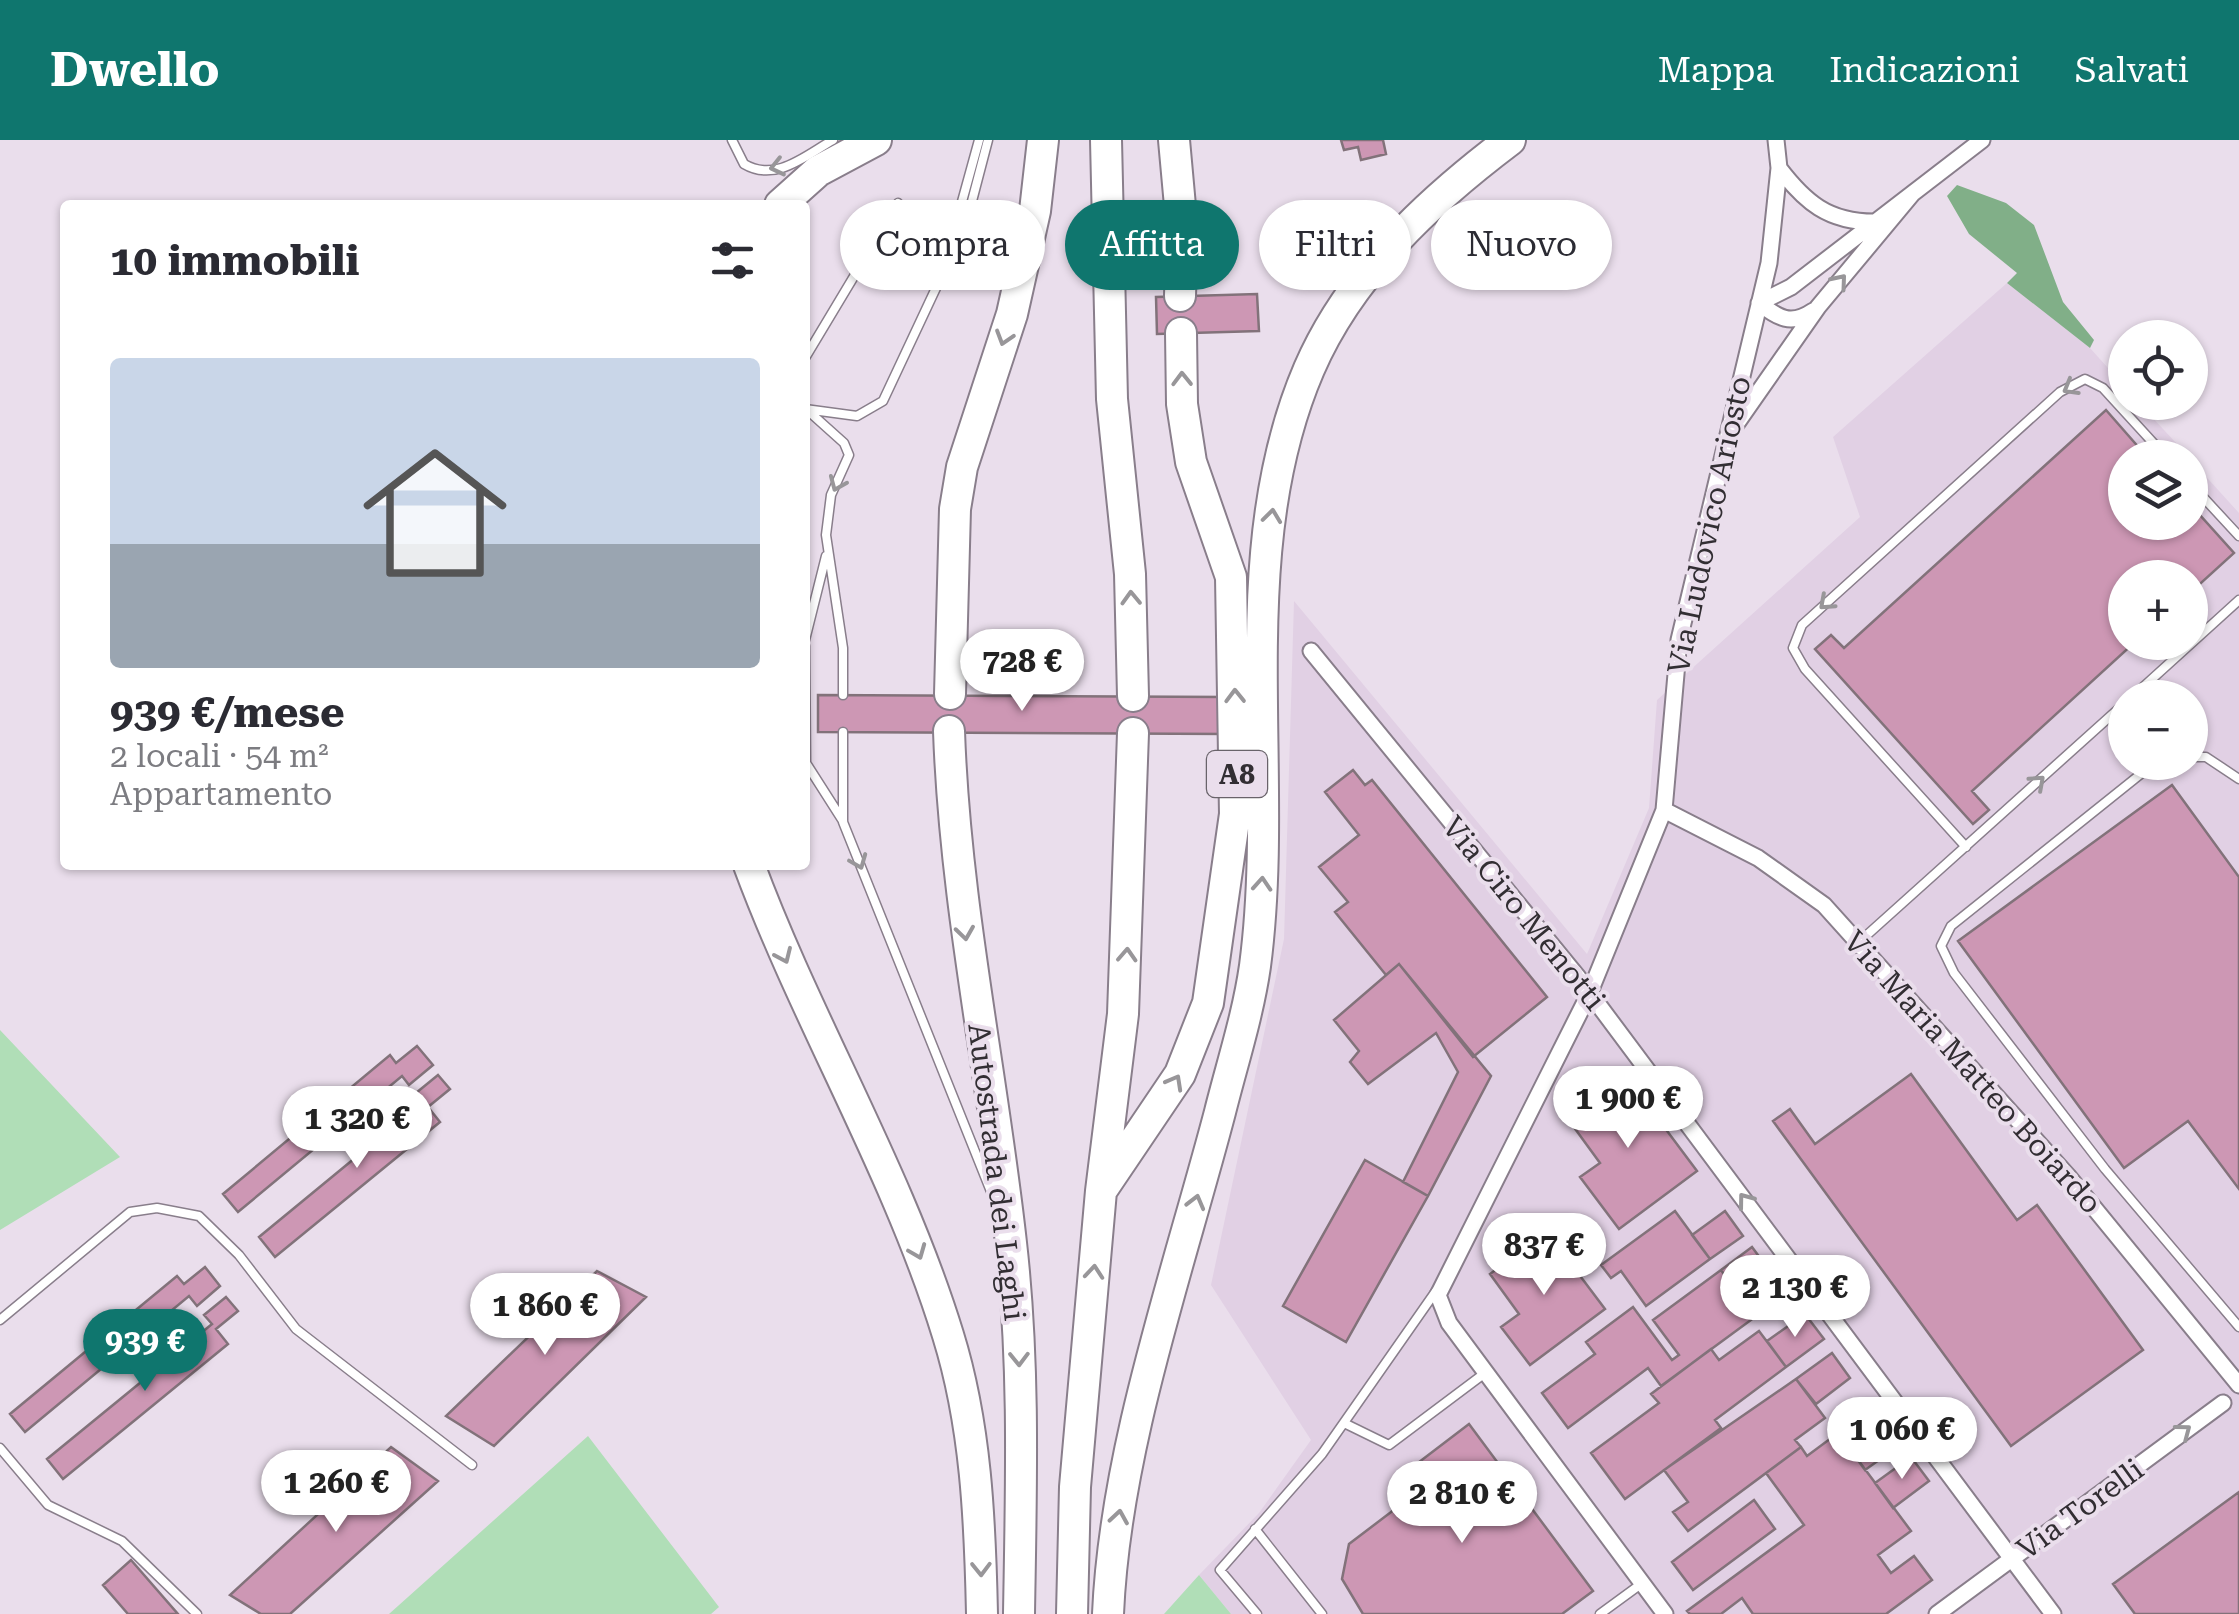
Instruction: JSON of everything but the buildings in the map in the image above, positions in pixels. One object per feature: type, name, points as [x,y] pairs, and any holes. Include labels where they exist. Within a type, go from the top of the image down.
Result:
[{"type":"highway","points":[[786,200],[818,171],[876,140]]},
{"type":"highway","points":[[950,694],[954,509],[962,467],[1012,314],[1035,211],[1044,140]]},
{"type":"highway","points":[[1106,140],[1112,399],[1130,574],[1133,696]]},
{"type":"highway","points":[[1174,140],[1182,228],[1180,296]]},
{"type":"highway","points":[[1108,1614],[1129,1464],[1254,969],[1263,877],[1264,614],[1274,502],[1286,440],[1308,371],[1328,328],[1354,292],[1413,222],[1510,140]]},
{"type":"highway","name":"A8","points":[[1100,1191],[1180,1074],[1208,1003],[1234,814],[1231,576],[1191,462],[1182,404],[1181,333]]},
{"type":"highway","name":"Autostrada dei Laghi","points":[[949,731],[958,880],[1011,1241],[1018,1324],[1019,1614]]},
{"type":"highway","name":"A8","points":[[1072,1614],[1075,1487],[1100,1191],[1123,1014],[1133,733]]},
{"type":"highway","points":[[750,870],[777,942],[894,1192],[949,1338],[975,1466],[982,1614]]},
{"type":"street","name":"Via Ludovico Ariosto","points":[[1441,1283],[1590,992],[1664,810],[1679,640],[1722,445],[1760,303],[1776,218],[1776,140]]},
{"type":"street","points":[[1818,306],[1794,321],[1778,318],[1760,303],[1792,287],[1946,164],[1982,140]]},
{"type":"street","points":[[1779,168],[1820,211],[1854,222],[1874,222]]},
{"type":"street","points":[[1722,445],[1818,306],[1914,193]]},
{"type":"street","name":"Via Ciro Menotti","points":[[1311,651],[1590,992],[2053,1614]]},
{"type":"street","name":"Via Maria Matteo Boiardo","points":[[1664,810],[1758,858],[1824,905],[2068,1176],[2239,1385]]},
{"type":"street","points":[[1441,1283],[1438,1294],[1444,1314],[1666,1614]]},
{"type":"street","name":"Via Torelli","points":[[1937,1614],[2223,1403]]},
{"type":"lane","points":[[732,140],[744,164],[766,171],[790,165],[833,140]]},
{"type":"lane","points":[[914,341],[966,200],[979,140]]},
{"type":"lane","points":[[810,410],[856,416],[874,410],[890,390],[966,224],[988,140]]},
{"type":"lane","points":[[810,350],[846,290]]},
{"type":"lane","points":[[1966,848],[1804,670],[1793,648],[1802,625],[2060,392],[2085,379],[2103,388],[2151,440]]},
{"type":"lane","points":[[810,413],[844,443],[849,455],[831,495],[827,552],[810,622]]},
{"type":"lane","points":[[2208,502],[2239,536]]},
{"type":"lane","points":[[827,552],[843,648],[843,695]]},
{"type":"lane","points":[[2151,680],[2239,600]]},
{"type":"lane","points":[[1858,942],[2108,719]]},
{"type":"lane","points":[[843,822],[844,732]]},
{"type":"lane","points":[[2208,758],[2239,779]]},
{"type":"lane","points":[[810,769],[843,822],[1011,1241]]},
{"type":"lane","points":[[2133,780],[1951,926],[1941,946],[1954,974],[2104,1169],[2239,1326]]},
{"type":"lane","points":[[0,1320],[130,1212],[157,1208],[190,1211],[221,1235],[296,1328],[472,1465]]},
{"type":"lane","points":[[1258,1614],[1220,1570],[1344,1423],[1441,1283]]},
{"type":"lane","points":[[1344,1423],[1389,1445],[1486,1372]]},
{"type":"lane","points":[[0,1448],[48,1505],[122,1541],[197,1614]]},
{"type":"lane","points":[[1256,1529],[1322,1614]]},
{"type":"lane","points":[[1600,1614],[1643,1583]]},
{"type":"shaded area","points":[[2007,283],[2090,348],[2108,368],[2108,420],[2155,420],[2173,440],[2108,440],[2108,540],[2208,540],[2208,479],[2239,513],[2239,1614],[1231,1614],[1199,1575],[1259,1513],[1311,1440],[1211,1285],[1284,939],[1294,601],[1587,954],[1649,808],[1657,700],[1860,517],[1833,437]]},
{"type":"green space","points":[[1957,185],[2006,203],[2034,225],[2063,302],[2094,340],[2090,348],[2007,283],[2017,273],[1969,234],[1947,196]]},
{"type":"green space","points":[[0,1030],[120,1157],[0,1230]]},
{"type":"green space","points":[[588,1436],[719,1607],[711,1614],[389,1614]]},
{"type":"green space","points":[[1199,1575],[1231,1614],[1164,1614]]}]
